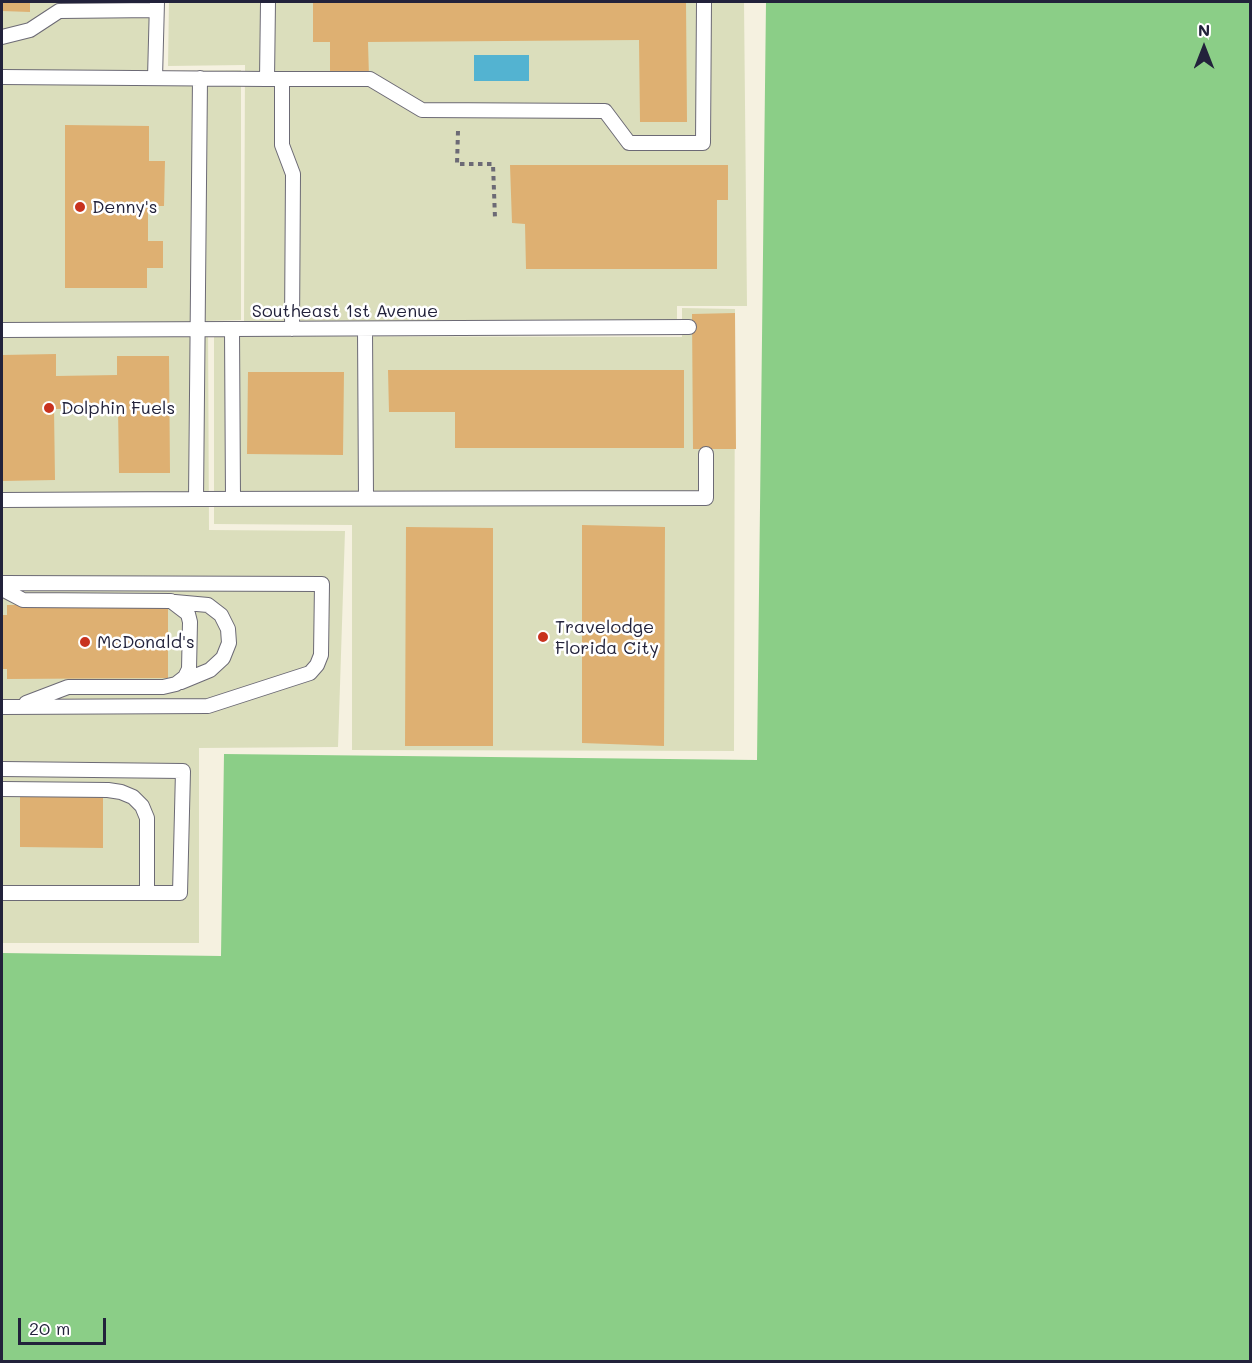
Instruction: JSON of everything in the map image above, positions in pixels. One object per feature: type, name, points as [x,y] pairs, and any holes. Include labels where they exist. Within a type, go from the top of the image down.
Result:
[{"type":"lane","points":[[267,79],[268,2]]},
{"type":"lane","points":[[2,77],[370,79],[422,110],[605,111],[629,142],[703,142],[704,2]]},
{"type":"lane","points":[[2,37],[30,30],[59,11],[157,6],[155,78]]},
{"type":"lane","points":[[196,500],[200,78]]},
{"type":"lane","points":[[282,79],[282,145],[292,174],[292,329]]},
{"type":"lane","name":"Southeast 1st Avenue","points":[[2,330],[689,327]]},
{"type":"lane","points":[[232,329],[232,500]]},
{"type":"lane","points":[[364,329],[366,498]]},
{"type":"lane","points":[[2,500],[706,498],[706,454]]},
{"type":"lane","points":[[2,583],[322,584],[321,655],[317,665],[310,673],[208,706],[9,707]]},
{"type":"lane","points":[[2,589],[23,600],[171,601],[208,605],[221,615],[228,629],[229,643],[223,658],[210,670],[176,684],[163,687],[68,687],[9,707]]},
{"type":"lane","points":[[171,601],[188,614],[190,622],[189,669],[176,684]]},
{"type":"lane","points":[[2,770],[183,771],[180,893],[2,893]]},
{"type":"lane","points":[[2,789],[108,790],[133,797],[142,807],[147,818],[147,893]]},
{"type":"path","points":[[459,110],[457,164],[493,164],[495,218]]},
{"type":"shaded area","points":[[2,2],[163,2],[163,71],[241,70],[241,320],[208,321],[209,530],[345,531],[338,747],[199,748],[199,943],[2,943]]},
{"type":"shaded area","points":[[169,2],[744,2],[747,306],[677,306],[677,322],[244,322],[245,65],[168,66]]},
{"type":"shaded area","name":"Travelodge Florida City","points":[[682,308],[735,309],[734,751],[352,750],[352,525],[214,524],[214,336],[682,337]]},
{"type":"green space","points":[[766,2],[1250,2],[1250,1361],[2,1361],[2,953],[221,956],[224,754],[757,760]]},
{"type":"water","points":[[474,55],[529,55],[529,81],[474,81]]},
{"type":"building","points":[[2,2],[30,2],[30,12],[2,11]]},
{"type":"building","points":[[313,2],[686,2],[687,122],[640,122],[639,40],[368,42],[369,77],[330,78],[330,42],[313,42]]},
{"type":"building","points":[[65,125],[149,126],[149,161],[165,161],[164,206],[148,206],[148,241],[163,241],[163,268],[147,268],[147,288],[65,288]]},
{"type":"building","points":[[510,165],[728,165],[728,200],[717,200],[717,269],[526,269],[525,224],[512,223]]},
{"type":"building","points":[[735,313],[736,449],[693,449],[692,314]]},
{"type":"building","points":[[56,354],[56,376],[117,375],[117,356],[169,356],[170,473],[119,473],[118,408],[54,409],[55,480],[2,481],[2,355]]},
{"type":"building","points":[[388,370],[684,370],[684,448],[455,448],[455,412],[389,412]]},
{"type":"building","points":[[248,372],[344,372],[343,455],[247,454]]},
{"type":"building","points":[[582,525],[665,527],[664,746],[582,743]]},
{"type":"building","points":[[406,527],[493,528],[493,746],[405,746]]},
{"type":"building","name":"McDonald's","points":[[168,604],[168,678],[7,679],[7,669],[2,669],[2,615],[7,615],[7,605]]},
{"type":"building","points":[[20,796],[103,796],[103,848],[20,847]]},
{"type":"place","name":"Denny's","points":[[80,207]]},
{"type":"place","name":"Dolphin Fuels","points":[[49,408]]},
{"type":"place","name":"Travelodge Florida City","points":[[543,637]]},
{"type":"place","name":"McDonald's","points":[[85,642]]}]
